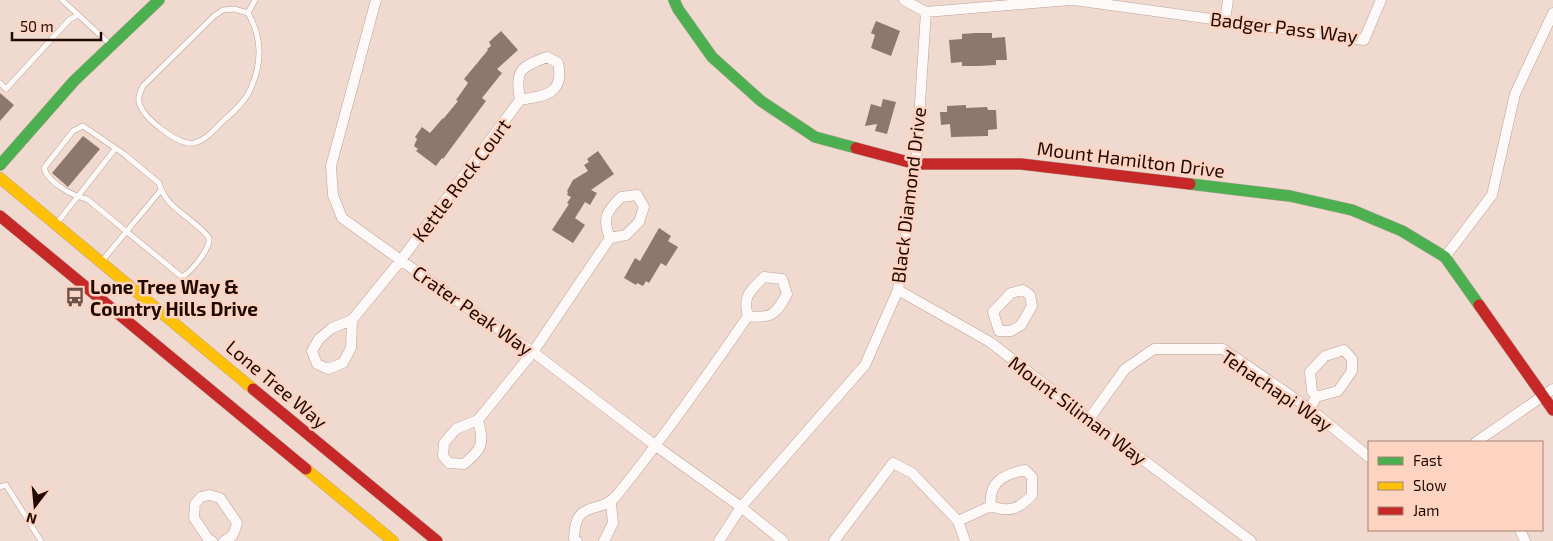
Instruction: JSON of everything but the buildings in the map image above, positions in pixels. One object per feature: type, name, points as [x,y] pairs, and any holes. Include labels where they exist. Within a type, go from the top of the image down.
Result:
[{"type":"street","points":[[0,165],[74,81],[159,0]]},
{"type":"street","name":"Crater Peak Way","points":[[376,0],[331,166],[333,195],[342,218],[455,300],[533,352],[656,446],[741,507],[783,541]]},
{"type":"street","name":"Mount Hamilton Drive","points":[[674,0],[678,9],[712,57],[761,100],[815,137],[916,164],[1022,164],[1290,196],[1352,210],[1402,231],[1444,257],[1548,392],[1553,410]]},
{"type":"street","points":[[904,0],[926,12]]},
{"type":"street","name":"Badger Pass Way","points":[[926,12],[1072,0],[1364,40],[1381,0]]},
{"type":"street","points":[[1225,20],[1228,0]]},
{"type":"street","name":"Black Diamond Drive","points":[[719,541],[741,507],[865,365],[898,290],[916,164],[926,12]]},
{"type":"street","points":[[1444,257],[1492,195],[1515,94],[1553,13]]},
{"type":"street","name":"Kettle Rock Court","points":[[352,320],[401,260],[520,100],[544,96],[558,85],[561,76],[558,63],[547,57],[529,64],[519,74],[517,83],[520,100]]},
{"type":"street","name":"Lone Tree Way","points":[[0,178],[438,541]]},
{"type":"street","points":[[478,420],[482,437],[478,453],[464,464],[448,464],[443,456],[444,443],[456,429],[478,420],[533,352],[610,238],[626,236],[638,222],[644,207],[637,195],[621,197],[607,214],[605,225],[610,238]]},
{"type":"street","points":[[0,216],[393,541]]},
{"type":"street","points":[[764,277],[782,279],[787,294],[778,311],[764,318],[748,316],[745,306],[749,292],[764,277]]},
{"type":"street","name":"Mount Siliman Way","points":[[898,290],[990,342],[1251,541]]},
{"type":"street","points":[[577,541],[574,538],[574,525],[585,509],[611,502],[656,446],[748,316]]},
{"type":"street","points":[[352,320],[351,348],[343,363],[328,369],[317,364],[312,351],[319,339],[332,328],[352,320]]},
{"type":"street","points":[[990,342],[999,331]]},
{"type":"street","name":"Tehachapi Way","points":[[1089,419],[1125,370],[1154,349],[1223,348],[1310,408],[1368,455]]},
{"type":"street","points":[[1310,408],[1316,397],[1338,391],[1352,371],[1352,359],[1344,350],[1325,356],[1310,372],[1312,391],[1316,397]]},
{"type":"street","points":[[1477,441],[1548,392]]},
{"type":"street","points":[[834,541],[893,463],[912,473],[958,521],[965,541]]},
{"type":"street","points":[[958,521],[991,506],[1000,510],[1010,510],[1027,500],[1032,494],[1032,478],[1025,470],[1004,477],[994,486],[990,496],[991,506]]},
{"type":"street","points":[[212,541],[208,540],[194,518],[195,504],[201,497],[209,495],[220,498],[236,522],[235,532],[227,540]]},
{"type":"street","points":[[604,541],[613,523],[611,502]]},
{"type":"lane","points":[[62,0],[111,46]]},
{"type":"lane","points":[[248,13],[255,0]]},
{"type":"lane","points":[[234,9],[248,13],[256,26],[259,43],[258,62],[248,95],[204,139],[193,143],[182,142],[171,136],[145,114],[138,96],[142,86],[214,16],[223,10],[234,9]]},
{"type":"lane","points":[[0,83],[6,89],[69,20],[78,15]]},
{"type":"lane","points":[[83,126],[115,149],[124,154],[159,183],[168,202],[209,238],[209,246],[188,274],[182,277],[87,199],[67,192],[46,174],[44,168],[73,131],[83,126]]},
{"type":"lane","points":[[56,225],[76,196],[115,149]]},
{"type":"lane","points":[[102,261],[161,190]]},
{"type":"lane","points":[[0,487],[6,486],[40,541]]},
{"type":"traffic: fast","points":[[0,165],[74,81],[159,0]]},
{"type":"traffic: fast","points":[[674,0],[678,9],[712,57],[761,101],[815,137],[856,148]]},
{"type":"traffic: fast","points":[[1190,184],[1290,196],[1352,210],[1402,231],[1445,257],[1479,305]]},
{"type":"traffic: slow","points":[[0,178],[253,389]]},
{"type":"traffic: slow","points":[[306,469],[393,541]]},
{"type":"traffic: jam","points":[[856,148],[916,164],[1021,164],[1190,184]]},
{"type":"traffic: jam","points":[[0,216],[306,469]]},
{"type":"traffic: jam","points":[[1479,305],[1553,410]]},
{"type":"traffic: jam","points":[[253,389],[437,541]]},
{"type":"place","name":"Lone Tree Way & Country Hills Drive","points":[[75,297]]}]
